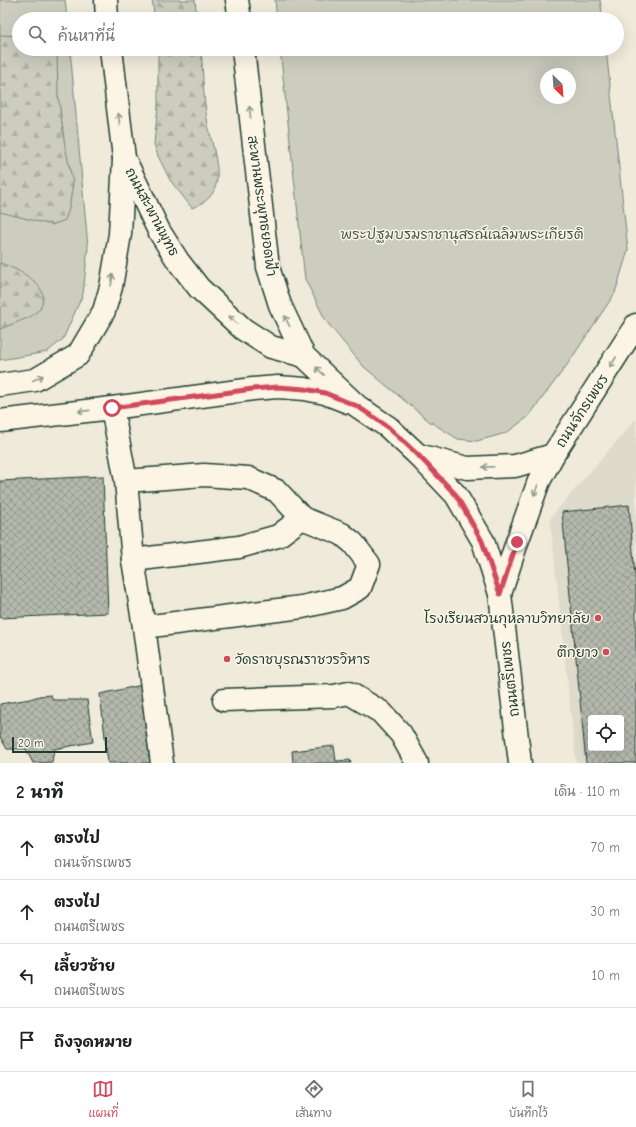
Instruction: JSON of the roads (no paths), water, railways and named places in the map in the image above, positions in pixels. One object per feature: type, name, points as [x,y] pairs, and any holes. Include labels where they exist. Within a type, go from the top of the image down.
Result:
[{"type":"main road","points":[[106,0],[107,12]]},
{"type":"main road","points":[[237,0],[239,12]]},
{"type":"main road","name":"ถนนสะพานพุทธ","points":[[112,56],[124,158],[159,231],[178,261],[199,288],[243,329],[271,347],[304,356]]},
{"type":"main road","name":"สะพานพระพุทธยอดฟ้า","points":[[244,56],[268,267],[280,305],[304,356]]},
{"type":"main road","points":[[0,385],[36,380],[78,355],[104,311],[111,287],[120,234],[124,158]]},
{"type":"main road","name":"ถนนจักรเพชร","points":[[304,356],[357,406],[388,427],[418,455],[467,468],[515,466],[553,456],[636,325]]},
{"type":"main road","name":"ถนนจักรเพชร","points":[[0,421],[278,387],[305,389],[325,393],[357,406]]},
{"type":"main road","points":[[112,408],[126,481],[133,560],[144,627],[162,763]]},
{"type":"main road","name":"ถนนตรีเพชร","points":[[418,455],[456,495],[482,541],[500,594],[520,763]]},
{"type":"main road","name":"ถนนตรีเพชร","points":[[500,594],[528,511],[540,481],[553,456]]},
{"type":"main road","points":[[126,481],[204,475],[248,478],[277,491],[302,518],[342,534],[353,543],[369,564],[360,588],[342,598],[302,607],[144,627]]},
{"type":"main road","points":[[133,560],[239,546],[278,536],[302,518]]},
{"type":"main road","points":[[224,700],[334,696],[349,693],[381,712],[401,734],[417,763]]},
{"type":"place","name":"โรงเรียนสวนกุหลาบวิทยาลัย","points":[[598,618]]},
{"type":"place","name":"ตึกยาว","points":[[606,652]]},
{"type":"place","name":"วัดราชบุรณราชวรวิหาร","points":[[227,659]]},
{"type":"park label","name":"พระปฐมบรมราชานุสรณ์เฉลิมพระเกียรติ","points":[[462,234]]}]
